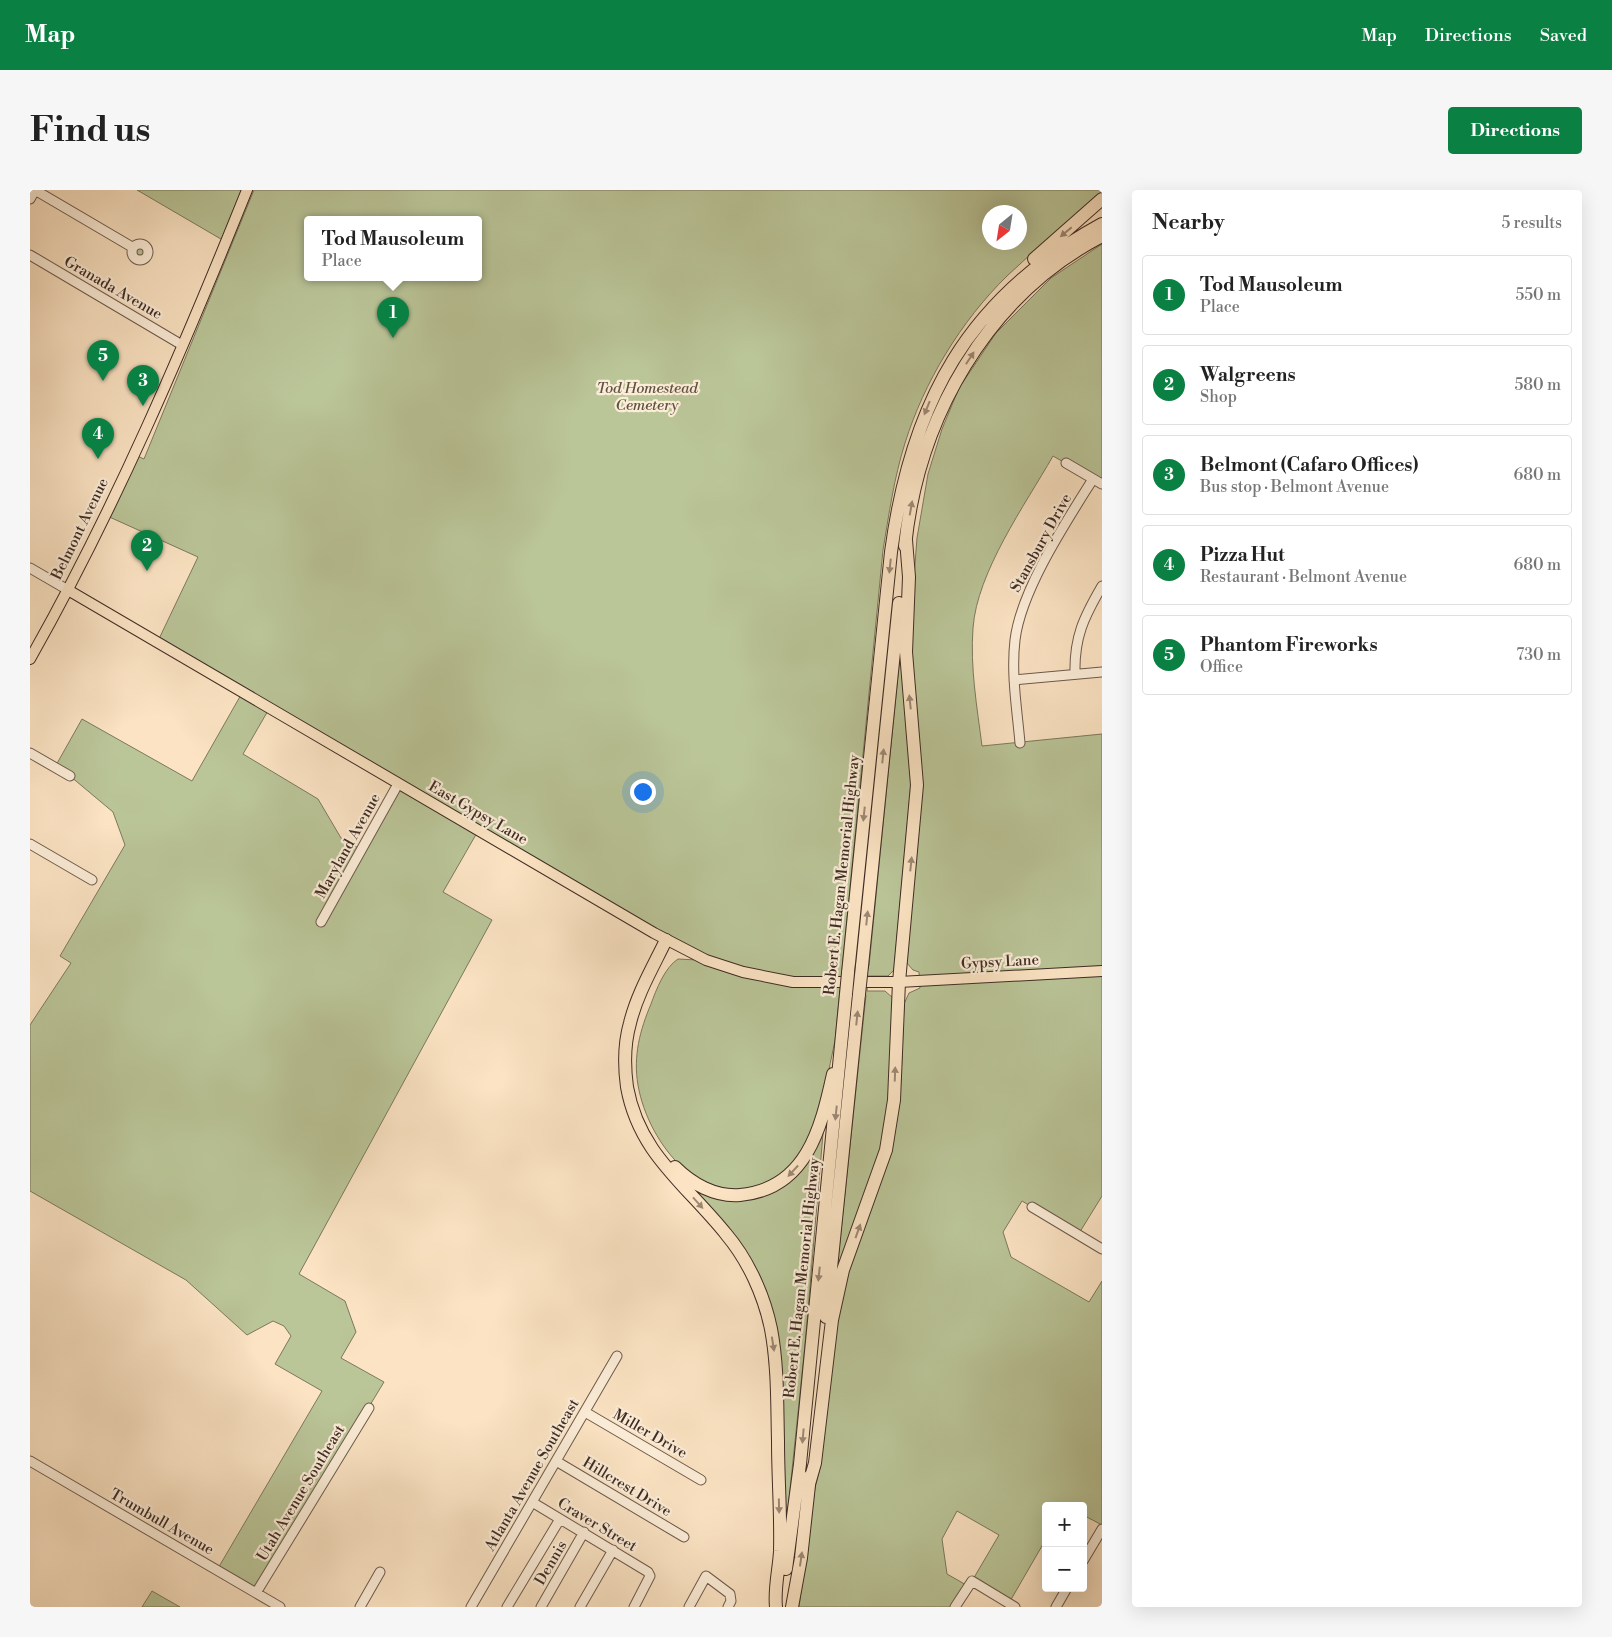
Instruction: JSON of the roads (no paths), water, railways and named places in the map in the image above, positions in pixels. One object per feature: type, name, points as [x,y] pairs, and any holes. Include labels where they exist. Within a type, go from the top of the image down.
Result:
[{"type":"highway","points":[[991,309],[993,299],[1009,282],[1102,199]]},
{"type":"highway","name":"Robert E. Hagan Memorial Highway","points":[[792,1607],[801,1558],[809,1484],[853,994],[848,973],[891,552],[902,485],[913,443],[937,387],[958,351],[991,309],[1054,253],[1102,224]]},
{"type":"highway","name":"Robert E. Hagan Memorial Highway","points":[[778,1607],[794,1516],[800,1464],[841,1045],[853,994],[862,966],[906,540],[918,470],[931,432],[953,385],[974,352],[1008,309],[1034,284],[1065,259],[1102,236]]},
{"type":"highway","points":[[809,1484],[815,1463],[832,1320],[843,1270],[876,1184],[889,1131],[894,1100],[899,982],[917,785],[906,652],[909,576],[906,540]]},
{"type":"highway","points":[[670,942],[636,1024],[631,1060],[632,1078],[638,1104],[650,1134],[671,1164],[695,1184],[709,1191],[736,1195],[761,1192],[786,1179],[798,1167],[817,1132],[841,1045]]},
{"type":"highway","points":[[670,942],[635,1006],[629,1024],[625,1047],[625,1073],[630,1101],[638,1126],[646,1142],[662,1164],[727,1234],[752,1274],[768,1319],[775,1356],[776,1384],[780,1551],[775,1596],[778,1607]]},
{"type":"main road","name":"Belmont Avenue","points":[[30,659],[68,590],[103,520],[182,345],[247,190]]},
{"type":"main road","name":"East Gypsy Lane","points":[[68,590],[670,942],[706,960],[743,972],[793,982],[899,982]]},
{"type":"main road","name":"Gypsy Lane","points":[[899,982],[1102,971]]},
{"type":"street","points":[[30,199],[35,190],[132,247]]},
{"type":"street","name":"Granada Avenue","points":[[30,255],[182,345]]},
{"type":"street","points":[[1066,463],[1102,484]]},
{"type":"street","name":"Stansbury Drive","points":[[1020,743],[1014,680],[1015,641],[1024,602],[1094,479]]},
{"type":"street","points":[[30,568],[68,590]]},
{"type":"street","points":[[1075,674],[1078,633],[1102,586]]},
{"type":"street","points":[[1014,680],[1102,672]]},
{"type":"street","points":[[30,753],[70,776]]},
{"type":"street","name":"Maryland Avenue","points":[[321,922],[398,784]]},
{"type":"street","points":[[30,844],[92,880]]},
{"type":"street","points":[[1032,1207],[1102,1249]]},
{"type":"street","name":"Atlanta Avenue Southeast","points":[[471,1607],[617,1356]]},
{"type":"street","name":"Utah Avenue Southeast","points":[[256,1593],[369,1408]]},
{"type":"street","name":"Miller Drive","points":[[585,1412],[701,1480]]},
{"type":"street","name":"Hillcrest Drive","points":[[556,1461],[684,1537]]},
{"type":"street","name":"Trumbull Avenue","points":[[30,1462],[280,1607]]},
{"type":"street","name":"Craver Street","points":[[532,1502],[648,1572],[650,1576],[648,1584],[634,1607]]},
{"type":"street","points":[[506,1607],[560,1518]]},
{"type":"street","points":[[1087,1554],[1102,1529]]},
{"type":"street","name":"Dennis","points":[[541,1607],[584,1532]]},
{"type":"street","points":[[580,1607],[613,1550]]},
{"type":"street","points":[[360,1607],[380,1572]]},
{"type":"street","points":[[690,1607],[706,1576],[730,1594],[731,1601],[728,1607]]},
{"type":"street","points":[[955,1607],[972,1581],[1016,1607]]},
{"type":"street","points":[[1056,1607],[1065,1592]]},
{"type":"place","name":"Tod Mausoleum","points":[[393,338]]},
{"type":"place","name":"Phantom Fireworks","points":[[103,381]]},
{"type":"place","name":"Belmont (Cafaro Offices)","points":[[143,406]]},
{"type":"place","name":"Pizza Hut","points":[[98,459]]},
{"type":"place","name":"Walgreens","points":[[147,571]]},
{"type":"park label","name":"Tod Homestead Cemetery","points":[[647,396]]}]
